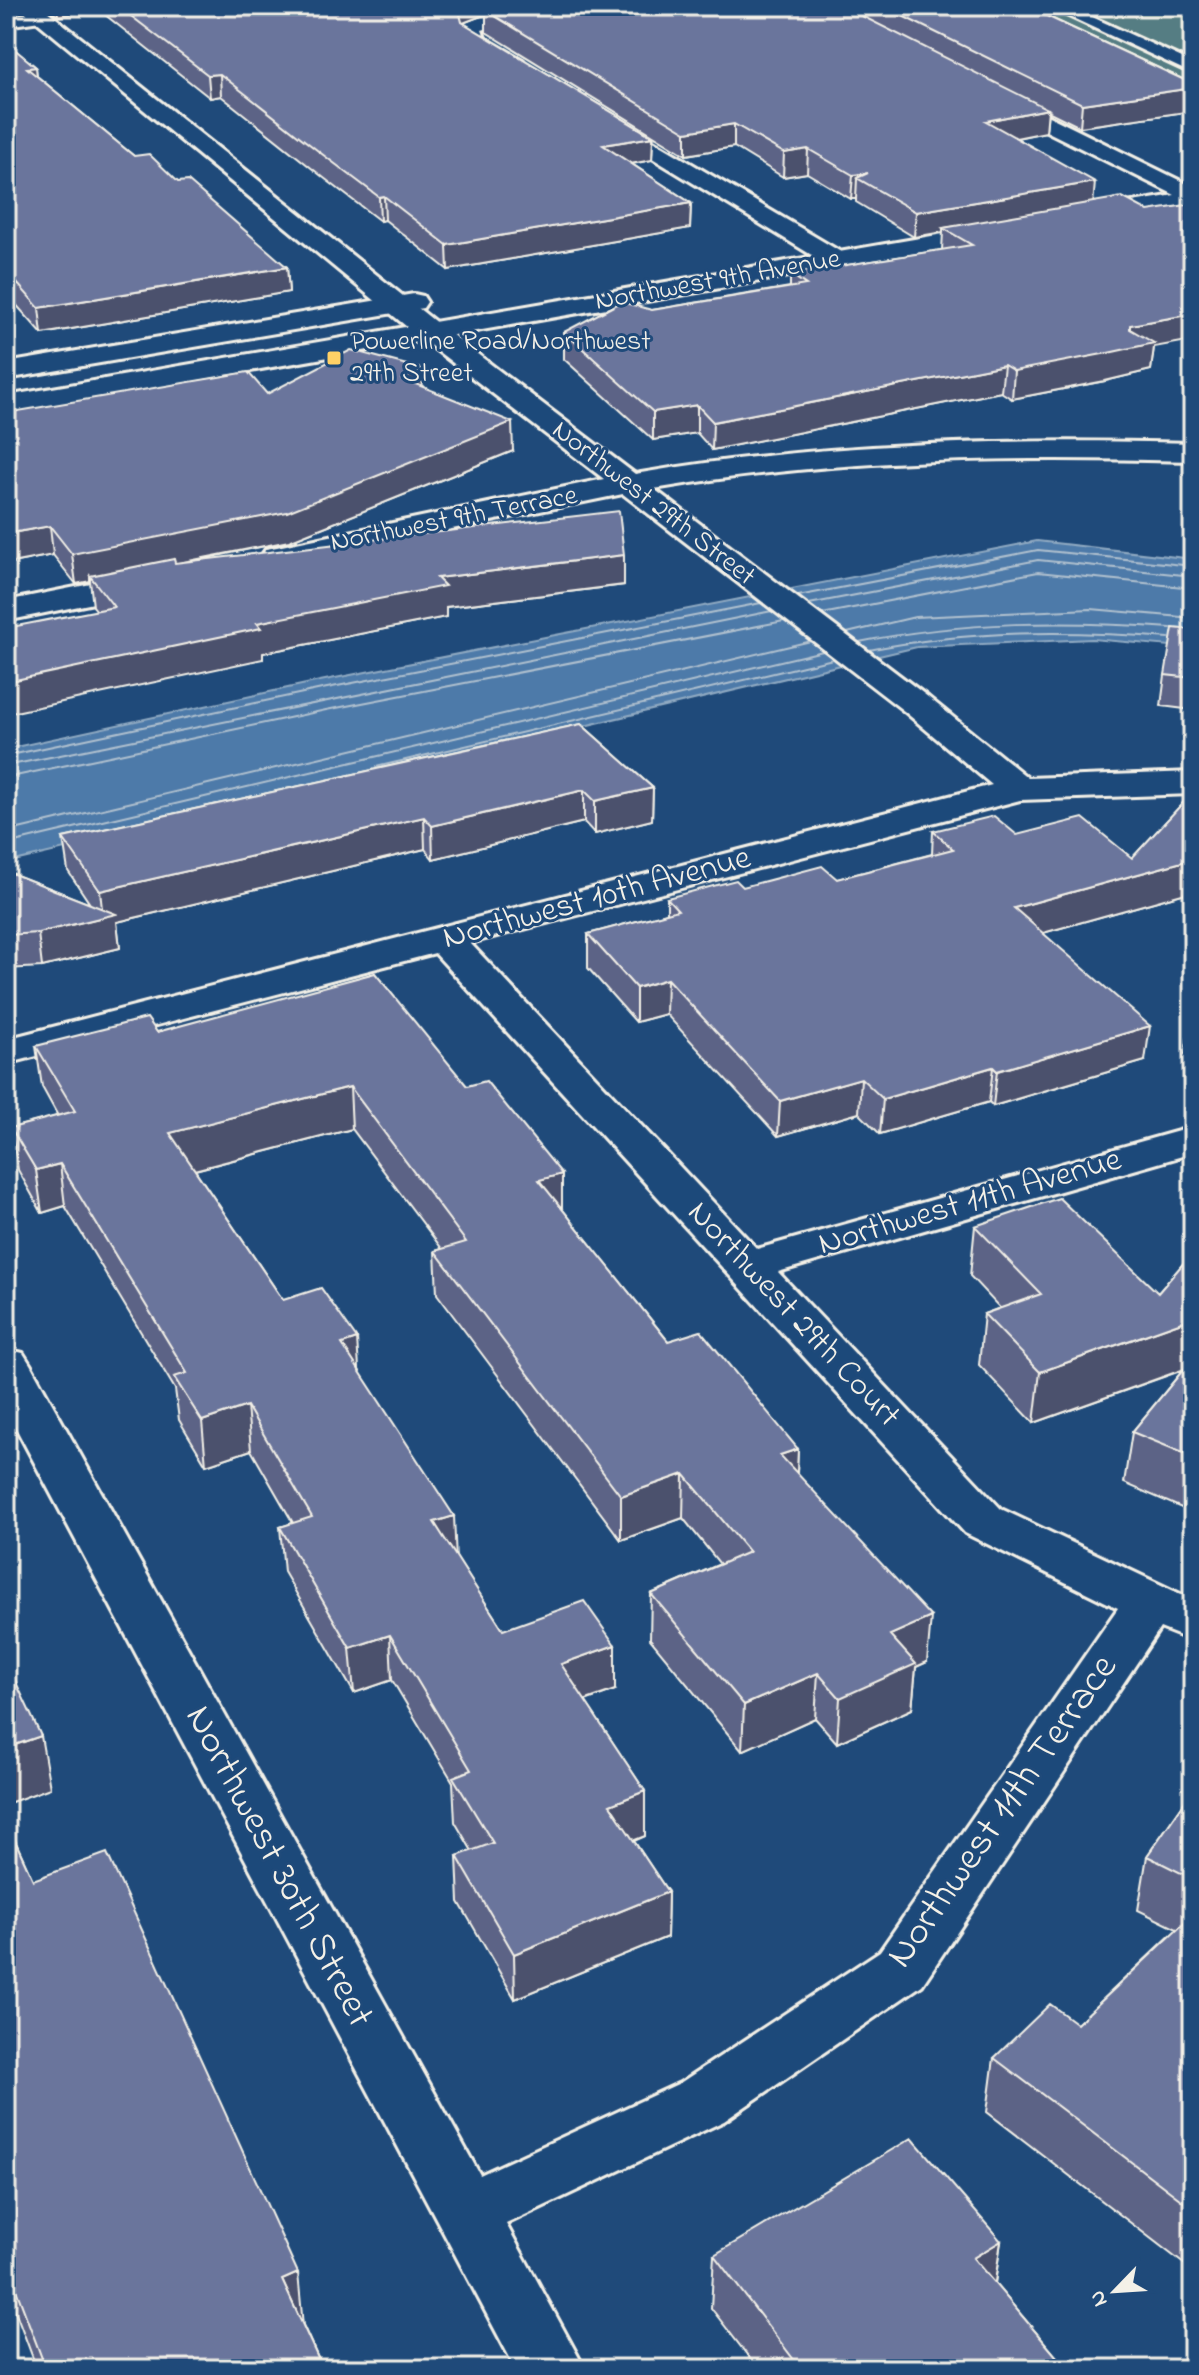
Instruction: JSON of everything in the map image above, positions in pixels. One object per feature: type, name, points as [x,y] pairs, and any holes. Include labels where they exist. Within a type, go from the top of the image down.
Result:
[{"type":"street","points":[[541,81],[475,41],[471,27],[497,18],[581,6]]},
{"type":"street","name":"Northwest 29th Street","points":[[35,11],[428,330],[916,704],[1019,789]]},
{"type":"street","points":[[966,82],[1193,198]]},
{"type":"street","points":[[581,105],[837,260]]},
{"type":"street","points":[[1107,184],[1193,169]]},
{"type":"street","points":[[1058,222],[1193,198]]},
{"type":"street","name":"Northwest 9th Avenue","points":[[6,405],[1027,227]]},
{"type":"street","name":"Northwest 9th Avenue","points":[[755,244],[830,231]]},
{"type":"street","points":[[6,371],[440,298]]},
{"type":"street","name":"Northwest 9th Terrace","points":[[256,560],[630,485],[799,460],[1038,447],[1193,452]]},
{"type":"street","points":[[6,611],[178,576]]},
{"type":"street","name":"Northwest 10th Avenue","points":[[6,1052],[1019,789],[1193,783]]},
{"type":"street","name":"Northwest 29th Court","points":[[444,939],[983,1521],[1171,1613]]},
{"type":"street","name":"Northwest 11th Avenue","points":[[747,1266],[1193,1140]]},
{"type":"street","name":"Northwest 30th Street","points":[[6,1364],[551,2369]]},
{"type":"street","name":"Northwest 11th Terrace","points":[[466,2212],[702,2102],[901,1968],[1171,1613]]},
{"type":"lane","points":[[1055,6],[1193,69]]},
{"type":"lane","points":[[6,21],[35,11]]},
{"type":"green space","points":[[1016,6],[1193,6],[1193,86]]},
{"type":"water","points":[[1037,541],[1193,559],[1193,648],[1092,639],[917,647],[6,863],[6,749],[320,681]]},
{"type":"building","points":[[118,6],[458,6],[462,22],[653,137],[603,145],[691,203],[447,245],[384,196],[379,197],[220,74],[208,75]]},
{"type":"building","points":[[510,6],[842,6],[1048,109],[986,121],[1095,182],[916,212],[857,178],[868,173],[853,175],[808,149],[784,153],[734,124],[686,132],[485,10]]},
{"type":"building","points":[[882,6],[1025,6],[1193,84],[1193,88],[1082,104]]},
{"type":"building","points":[[6,42],[36,67],[27,68],[134,156],[149,154],[178,182],[188,181],[287,267],[39,308],[10,275],[6,276]]},
{"type":"building","points":[[1122,197],[1148,211],[1193,204],[1193,314],[1130,325],[1130,329],[1154,343],[1014,371],[1004,365],[713,422],[697,405],[653,412],[564,332],[621,302],[652,310],[806,285],[790,274],[972,245],[943,228]]},
{"type":"building","points":[[351,350],[422,369],[403,379],[512,422],[287,512],[72,554],[50,526],[6,534],[6,413],[248,372],[267,394]]},
{"type":"building","points":[[619,511],[624,555],[437,578],[445,586],[257,623],[261,628],[6,682],[6,628],[114,607],[90,576],[174,559],[175,563]]},
{"type":"building","points":[[1173,628],[1193,630],[1193,678],[1165,675]]},
{"type":"building","points":[[581,724],[653,788],[595,801],[584,790],[432,826],[424,817],[100,891],[63,838]]},
{"type":"building","points":[[1193,792],[1193,859],[1014,908],[1150,1026],[997,1071],[993,1067],[883,1099],[861,1078],[780,1101],[667,979],[636,988],[588,934],[678,910],[667,898],[736,880],[743,887],[822,866],[837,879],[953,849],[933,831],[994,816],[1017,835],[1083,818],[1132,858]]},
{"type":"building","points":[[6,871],[116,914],[38,933],[6,935]]},
{"type":"building","points":[[375,973],[467,1086],[486,1081],[562,1174],[539,1180],[668,1341],[701,1331],[798,1449],[780,1455],[931,1617],[890,1635],[916,1664],[840,1698],[818,1673],[744,1705],[651,1594],[749,1552],[684,1474],[621,1496],[435,1251],[466,1242],[350,1087],[170,1133],[283,1300],[321,1288],[357,1339],[342,1344],[454,1516],[434,1522],[503,1630],[584,1601],[615,1645],[561,1664],[645,1791],[610,1805],[668,1892],[514,1954],[457,1856],[493,1843],[453,1777],[471,1770],[390,1635],[350,1648],[280,1527],[312,1517],[247,1406],[202,1421],[174,1377],[187,1373],[60,1164],[36,1170],[11,1128],[75,1111],[36,1046],[147,1018],[157,1032]]},
{"type":"building","points":[[1059,1198],[1158,1293],[1193,1252],[1193,1318],[1040,1372],[984,1314],[1041,1294],[975,1226]]},
{"type":"building","points":[[1193,1358],[1193,1457],[1132,1432]]},
{"type":"building","points":[[13,1676],[41,1736],[6,1748],[6,1679]]},
{"type":"building","points":[[1193,1790],[1193,1879],[1147,1856]]},
{"type":"building","points":[[6,1821],[33,1880],[107,1853],[298,2273],[282,2280],[323,2369],[46,2369],[6,2263]]},
{"type":"building","points":[[1193,1915],[1193,2209],[994,2058],[1050,2004],[1077,2024]]},
{"type":"building","points":[[912,2138],[1001,2241],[973,2258],[1062,2363],[1053,2369],[801,2369],[714,2255]]},
{"type":"place","name":"Powerline Road/Northwest 29th Street","points":[[334,358]]}]
